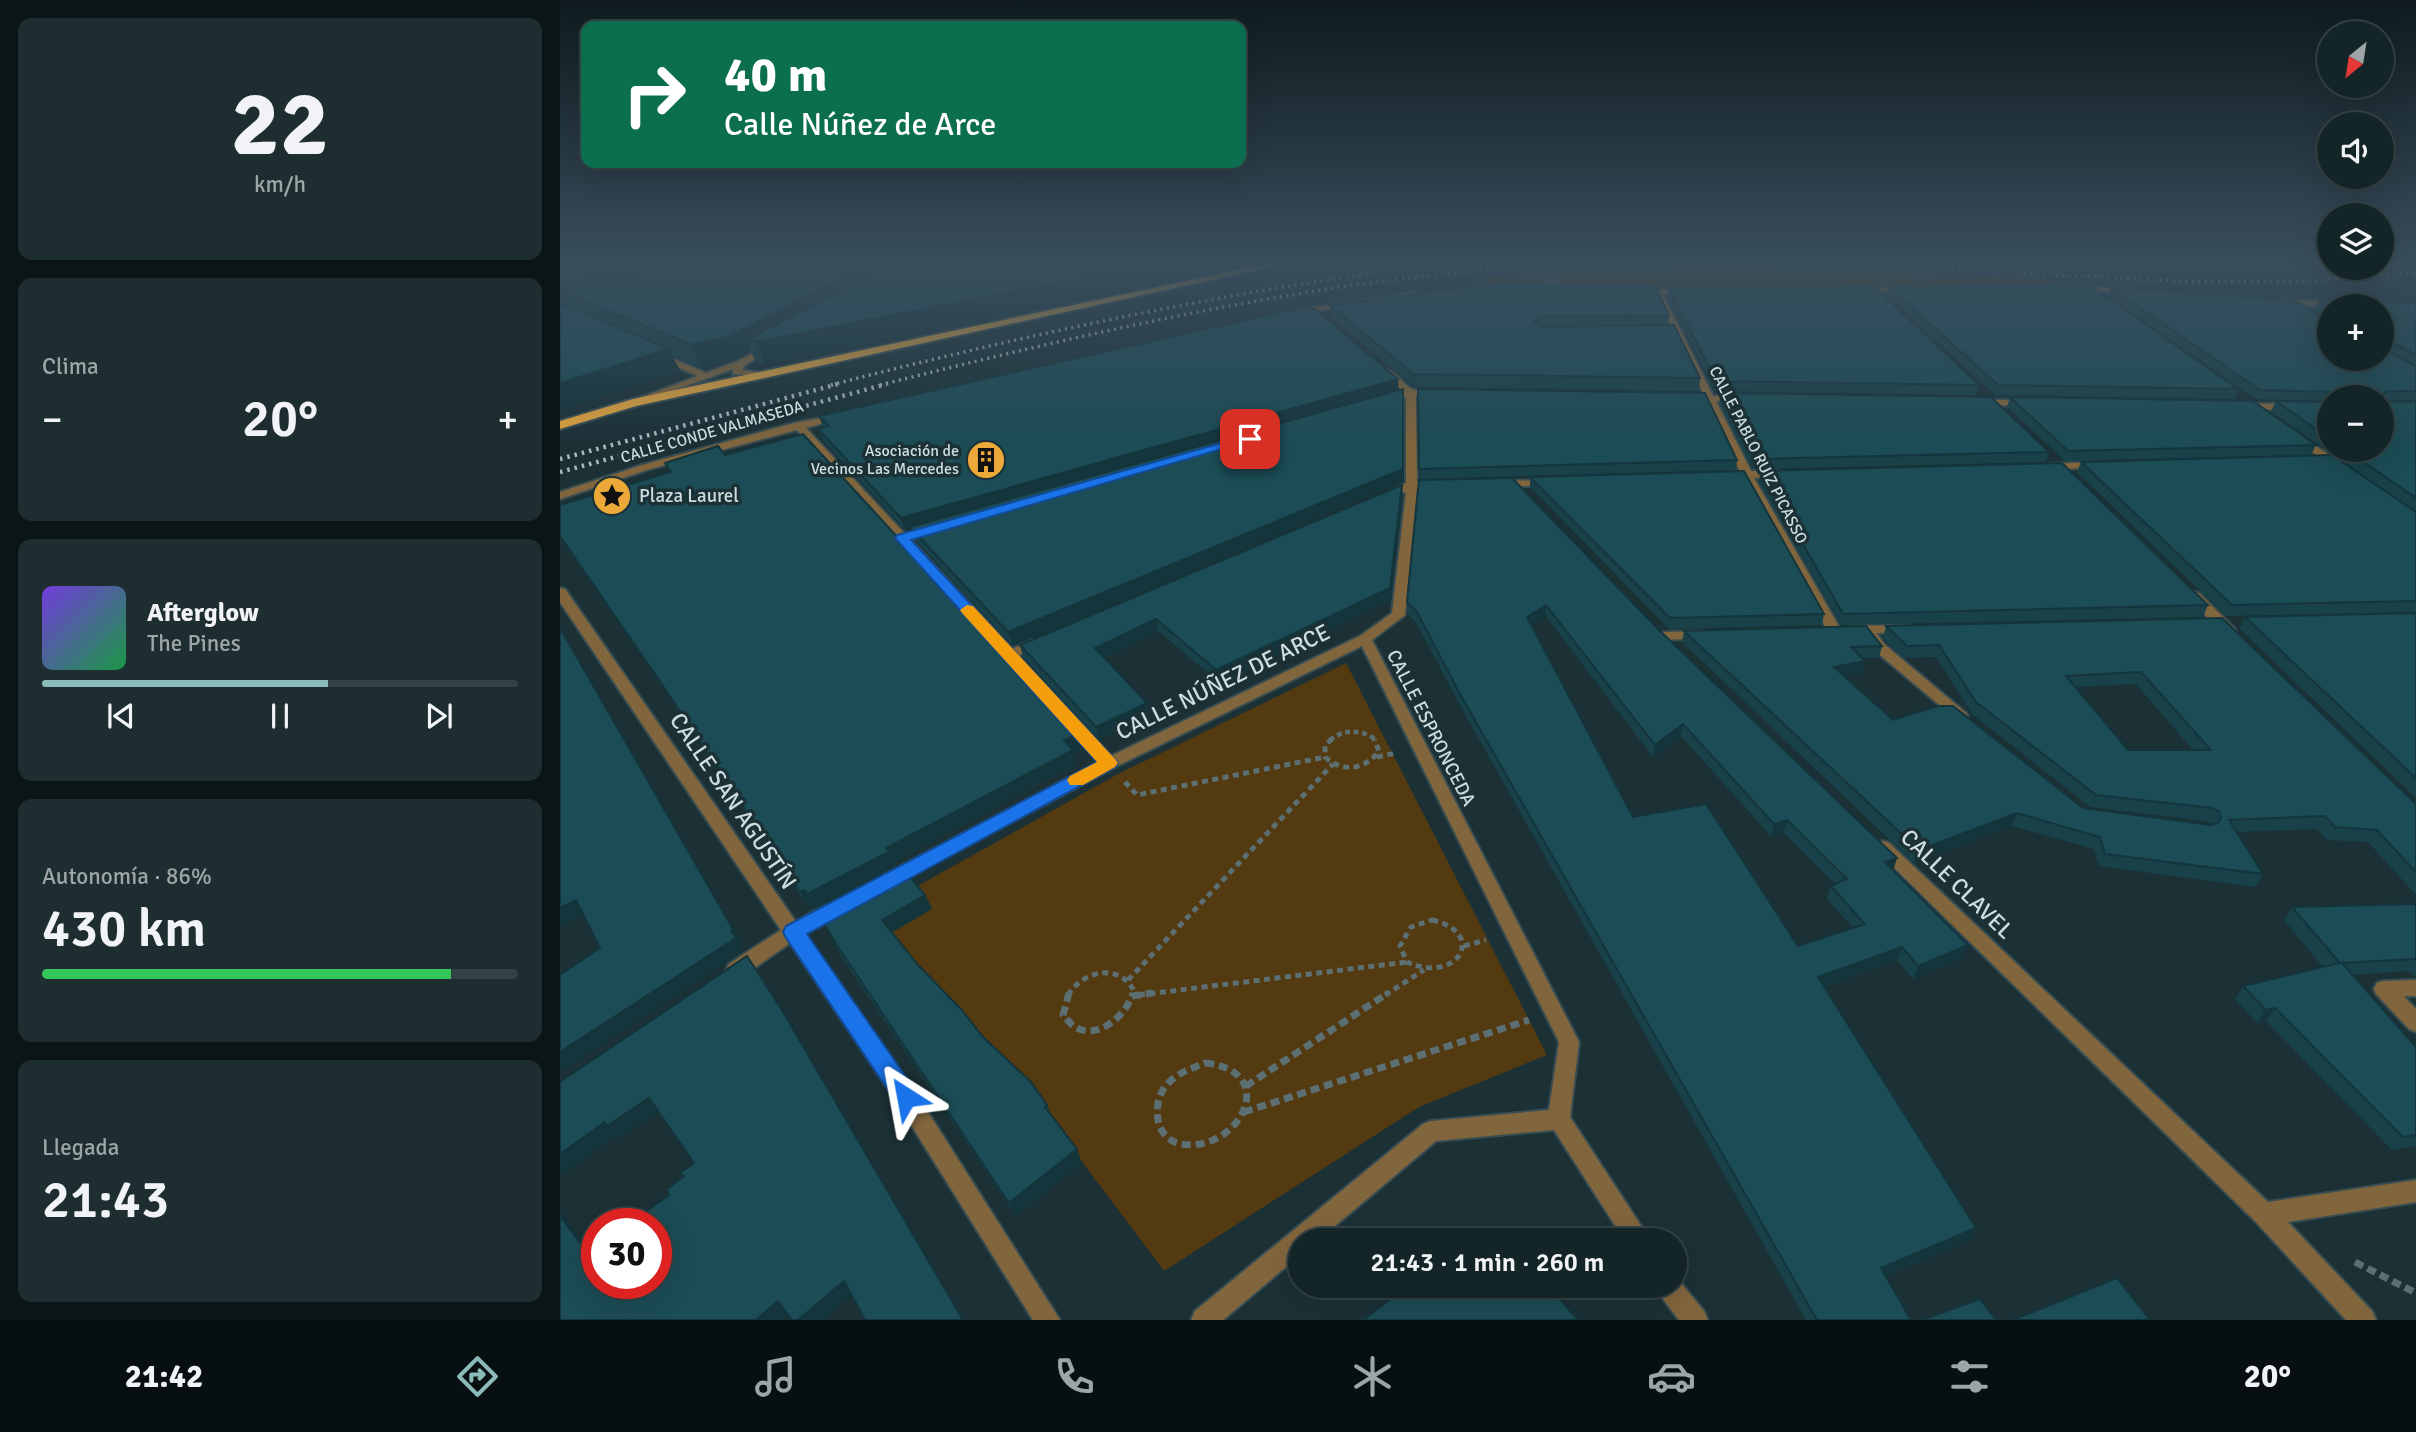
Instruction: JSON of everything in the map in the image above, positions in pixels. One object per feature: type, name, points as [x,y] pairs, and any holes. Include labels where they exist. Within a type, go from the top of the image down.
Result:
[{"type":"highway","points":[[560,425],[633,403],[996,325]]},
{"type":"street","name":"CALLE PABLO RUIZ PICASSO","points":[[1674,325],[1747,475],[1827,630],[1868,630]]},
{"type":"street","points":[[1665,332],[1678,332]]},
{"type":"street","points":[[633,403],[741,363],[777,343]]},
{"type":"street","points":[[653,353],[704,375]]},
{"type":"street","points":[[1371,359],[1410,393]]},
{"type":"street","points":[[741,363],[736,372],[761,375]]},
{"type":"street","points":[[1370,404],[1410,393],[1451,394]]},
{"type":"street","name":"CALLE ESPRONCEDA","points":[[1410,393],[1412,485],[1398,615],[1365,639],[1569,1042],[1559,1119]]},
{"type":"street","points":[[1981,393],[2011,421]]},
{"type":"street","points":[[1683,398],[1750,399]]},
{"type":"street","points":[[2243,399],[2276,422]]},
{"type":"street","points":[[1964,402],[2033,404]]},
{"type":"street","points":[[2226,407],[2317,406]]},
{"type":"street","name":"CALLE CONDE VALMASEDA","points":[[560,496],[646,467],[797,425],[852,413]]},
{"type":"street","points":[[797,425],[1109,763]]},
{"type":"street","points":[[2287,429],[2317,451]]},
{"type":"street","points":[[2303,460],[2317,460]]},
{"type":"street","points":[[2333,462],[2352,475]]},
{"type":"street","points":[[2033,467],[2114,465]]},
{"type":"street","points":[[1720,476],[1788,474]]},
{"type":"street","points":[[1490,484],[1557,482]]},
{"type":"street","points":[[1517,484],[1535,503]]},
{"type":"street","points":[[1374,501],[1412,485],[1451,485]]},
{"type":"street","points":[[902,538],[942,527]]},
{"type":"street","points":[[2184,586],[2229,623],[2241,642]]},
{"type":"street","name":"CALLE SAN AGUSTÍN","points":[[560,593],[906,1097],[1047,1320]]},
{"type":"street","points":[[2194,624],[2229,623]]},
{"type":"street","points":[[1868,630],[1922,629]]},
{"type":"street","points":[[1868,630],[1879,647],[1977,729]]},
{"type":"street","points":[[1684,655],[1659,631],[1716,634]]},
{"type":"street","points":[[1009,655],[1047,639]]},
{"type":"street","name":"CALLE NÚÑEZ DE ARCE","points":[[878,886],[1109,763],[1365,639]]},
{"type":"street","name":"CALLE CLAVEL","points":[[1874,838],[2264,1214],[2363,1320]]},
{"type":"street","points":[[727,976],[793,932],[854,899]]},
{"type":"street","points":[[2416,988],[2384,989],[2416,1023]]},
{"type":"street","points":[[1204,1320],[1431,1130],[1559,1119],[1630,1228]]},
{"type":"street","points":[[2264,1214],[2416,1191]]},
{"type":"street","points":[[1678,1298],[1695,1320]]},
{"type":"path","points":[[1345,732],[1370,735],[1379,745],[1376,757],[1363,766],[1345,768],[1333,764],[1325,757],[1325,746],[1336,735],[1345,732]]},
{"type":"path","points":[[1109,763],[1137,795],[1325,757]]},
{"type":"path","points":[[1128,980],[1333,764]]},
{"type":"path","points":[[1246,1086],[1424,970],[1446,968],[1461,954],[1464,946],[1462,938],[1451,924],[1432,920],[1413,925],[1406,931],[1400,946],[1407,962]]},
{"type":"path","points":[[1132,996],[1407,962],[1424,970]]},
{"type":"path","points":[[1104,972],[1115,973],[1128,980],[1134,991],[1132,996],[1128,1010],[1098,1029],[1076,1027],[1063,1015],[1066,995],[1082,979],[1104,972]]},
{"type":"path","points":[[1244,1112],[1554,1012]]},
{"type":"path","points":[[1218,1063],[1231,1068],[1246,1086],[1244,1112],[1223,1136],[1208,1143],[1176,1143],[1164,1135],[1157,1124],[1155,1109],[1166,1083],[1191,1066],[1218,1063]]},
{"type":"shaded area","points":[[1346,663],[1547,1055],[1419,1107],[1164,1271],[1067,1142],[889,934],[931,909],[914,888],[1118,774]]},
{"type":"building","points":[[560,325],[611,325],[669,349],[560,383]]},
{"type":"building","points":[[642,325],[752,325],[730,336],[692,345]]},
{"type":"building","points":[[776,325],[844,325],[756,342],[747,340]]},
{"type":"building","points":[[1227,325],[1333,325],[1398,379],[901,518],[818,429],[829,426],[819,416]]},
{"type":"building","points":[[1354,325],[1538,325],[1540,327],[1674,325],[1700,378],[1413,374]]},
{"type":"building","points":[[1687,325],[1914,325],[1979,385],[1716,381]]},
{"type":"building","points":[[1931,325],[2145,325],[2238,389],[1998,385]]},
{"type":"building","points":[[2164,325],[2317,325],[2317,371],[2394,371],[2394,354],[2416,366],[2416,391],[2394,391],[2394,385],[2317,385],[2317,392],[2260,390]]},
{"type":"building","points":[[2394,325],[2416,325],[2416,355],[2394,343]]},
{"type":"building","points":[[1403,389],[1403,469],[1008,632],[910,527]]},
{"type":"building","points":[[1418,389],[1705,393],[1737,460],[1419,469]]},
{"type":"building","points":[[1721,393],[1991,397],[2049,452],[1754,459]]},
{"type":"building","points":[[2010,397],[2253,401],[2316,445],[2068,451]]},
{"type":"building","points":[[2276,401],[2317,402],[2317,430]]},
{"type":"building","points":[[2394,401],[2416,402],[2416,498],[2364,462],[2394,462]]},
{"type":"building","points":[[803,434],[1078,734],[1064,740],[1073,750],[886,848],[889,852],[807,894],[805,890],[800,892],[560,536],[560,505],[671,472],[665,463],[718,446],[725,455]]},
{"type":"building","points":[[2317,455],[2317,462],[2342,462],[2416,512],[2416,601],[2232,605],[2081,462]]},
{"type":"building","points":[[2062,463],[2208,605],[1843,614],[1761,471]]},
{"type":"building","points":[[1744,471],[1824,614],[1670,618],[1530,477]]},
{"type":"building","points":[[1512,478],[1658,629],[1897,858],[1885,862],[1968,945],[1918,966],[1902,947],[1818,977],[1976,1228],[1881,1268],[1911,1320],[1817,1320],[1460,694],[1417,612],[1407,602],[1419,480]],"holes":[[[1546,605],[1655,745],[1683,724],[1774,824],[1787,820],[1847,879],[1831,886],[1865,924],[1798,946],[1706,804],[1633,817],[1527,617]]]},
{"type":"building","points":[[1402,485],[1390,588],[1216,670],[1156,619],[1095,648],[1147,703],[1096,727],[1020,645]]},
{"type":"building","points":[[2416,613],[2416,778],[2245,617]]},
{"type":"building","points":[[2222,618],[2416,804],[2416,872],[2377,830],[2335,827],[2325,816],[2229,820],[2263,874],[2105,854],[2100,837],[2017,813],[1919,850],[1684,631],[1866,626],[1882,646],[1851,647],[1865,661],[1834,667],[1893,720],[1938,706],[1953,706],[2083,808],[2211,825],[2218,823],[2221,818],[2219,811],[2212,808],[2096,795],[1976,702],[1939,645],[1907,646],[1886,626]],"holes":[[[2141,672],[2211,750],[2128,750],[2066,676]]]},
{"type":"building","points":[[560,628],[736,938],[560,1052],[560,975],[600,948],[576,900],[560,908]]},
{"type":"building","points":[[902,867],[925,895],[882,920],[918,965],[961,1009],[983,1037],[1031,1082],[1047,1105],[1045,1107],[1077,1149],[1009,1203],[817,912]]},
{"type":"building","points":[[2416,904],[2416,959],[2342,963],[2416,1047],[2416,1135],[2403,1137],[2275,1008],[2266,1010],[2243,986],[2340,963],[2292,907]]},
{"type":"building","points":[[747,956],[780,1007],[963,1320],[865,1320],[844,1281],[798,1320],[792,1320],[778,1301],[756,1320],[560,1320],[560,1216],[581,1244],[581,1299],[672,1299],[672,1208],[651,1208],[669,1195],[667,1189],[684,1176],[680,1173],[694,1163],[649,1098],[607,1126],[605,1122],[560,1154],[560,1082]]},
{"type":"building","points":[[2117,1278],[2150,1320],[2013,1320]]},
{"type":"building","points":[[1392,1298],[1559,1298],[1578,1320],[1363,1320]]},
{"type":"building","points":[[1980,1299],[1996,1320],[1922,1320]]},
{"type":"railway","points":[[831,385],[1087,325]]},
{"type":"railway","points":[[880,385],[1137,325]]},
{"type":"railway","points":[[560,459],[838,384]]},
{"type":"railway","points":[[560,472],[887,384]]},
{"type":"slow traffic","points":[[967,610],[1109,763],[1076,780]]},
{"type":"place","name":"Asociación de Vecinos Las Mercedes","points":[[986,460]]},
{"type":"place","name":"Plaza Laurel","points":[[612,496]]},
{"type":"route","points":[[906,1097],[793,932],[1109,763],[902,538],[1250,439]]}]
